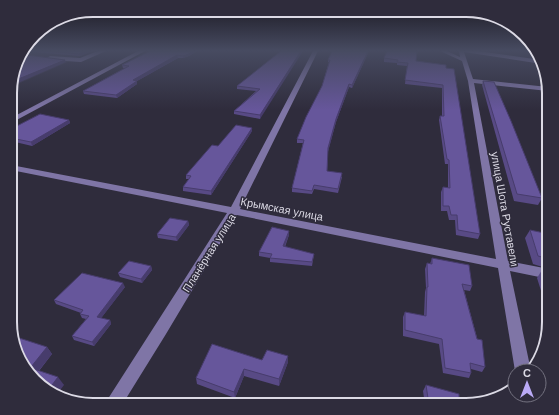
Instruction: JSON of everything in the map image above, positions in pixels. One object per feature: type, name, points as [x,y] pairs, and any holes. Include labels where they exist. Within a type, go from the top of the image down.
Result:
[{"type":"street","points":[[17,118],[108,70]]},
{"type":"street","name":"Планёрная улица","points":[[117,398],[161,330],[234,211],[307,70]]},
{"type":"street","name":"улица Шота Руставели","points":[[468,70],[522,363]]},
{"type":"street","points":[[471,81],[542,88]]},
{"type":"street","name":"Крымская улица","points":[[17,168],[542,272]]},
{"type":"shaded area","points":[[21,70],[49,70],[18,84]]},
{"type":"building","points":[[21,70],[40,70],[19,79]]},
{"type":"building","points":[[121,70],[150,70],[133,80],[137,81],[116,95],[83,91]]},
{"type":"building","points":[[257,70],[289,70],[260,115],[234,111],[260,89],[237,86]]},
{"type":"building","points":[[327,70],[359,70],[352,85],[349,84],[336,119],[328,148],[327,171],[342,173],[338,189],[314,185],[312,191],[292,188],[304,140],[297,139],[306,117],[322,86]]},
{"type":"building","points":[[407,70],[454,70],[480,234],[458,230],[457,215],[451,215],[449,206],[443,206],[443,187],[450,188],[449,160],[447,159],[440,116],[444,116],[443,85],[405,80]]},
{"type":"building","points":[[483,81],[494,82],[542,198],[517,194]]},
{"type":"building","points":[[40,114],[69,120],[31,142],[17,139],[17,126]]},
{"type":"building","points":[[236,125],[252,128],[211,191],[183,187],[191,176],[186,175],[212,145],[218,146]]},
{"type":"building","points":[[170,218],[188,221],[176,237],[157,234]]},
{"type":"building","points":[[272,227],[289,231],[283,246],[314,254],[312,262],[270,258],[272,254],[259,252]]},
{"type":"building","points":[[530,230],[542,233],[542,257],[538,256]]},
{"type":"building","points":[[432,258],[469,265],[472,286],[462,284],[477,339],[482,340],[485,367],[470,363],[471,373],[445,368],[442,339],[405,330],[405,312],[426,316],[428,287],[427,263],[432,264]]},
{"type":"building","points":[[129,261],[151,266],[141,279],[118,273]]},
{"type":"building","points":[[82,273],[123,283],[97,317],[110,320],[92,342],[72,336],[89,316],[80,314],[83,310],[54,300]]},
{"type":"building","points":[[18,338],[47,347],[32,366],[27,360]]},
{"type":"building","points":[[212,344],[262,360],[267,350],[288,356],[279,379],[244,369],[234,392],[196,378]]},
{"type":"building","points":[[34,369],[58,377],[52,385]]},
{"type":"building","points":[[426,385],[459,394],[459,397],[461,398],[428,398]]}]
